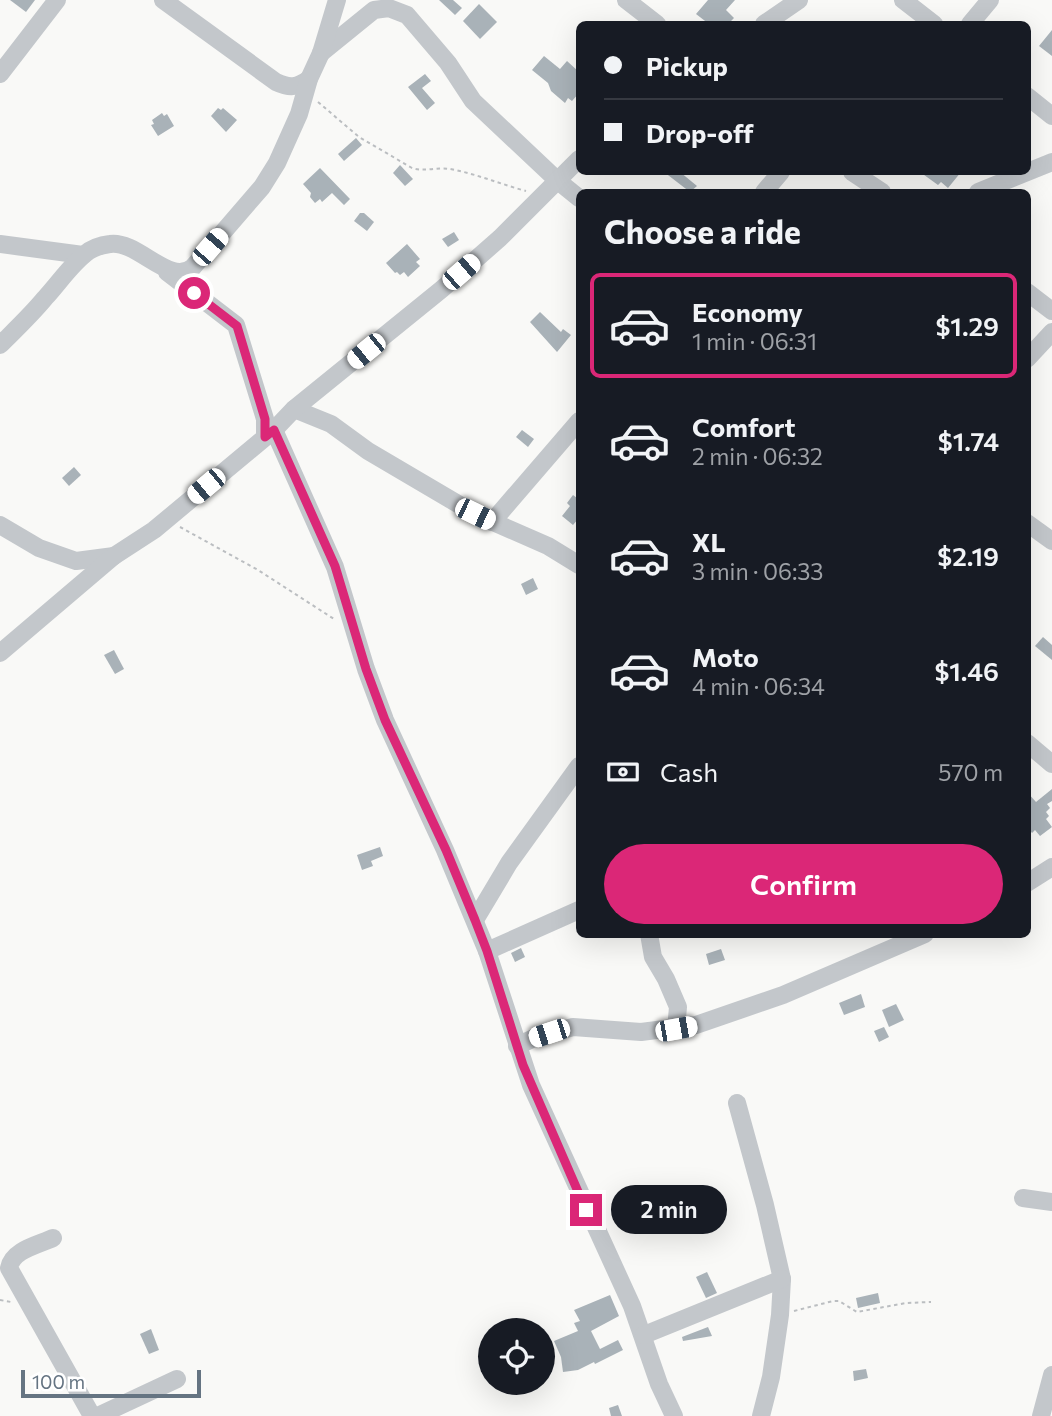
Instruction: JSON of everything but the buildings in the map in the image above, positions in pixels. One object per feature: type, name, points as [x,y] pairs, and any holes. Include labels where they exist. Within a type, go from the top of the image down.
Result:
[{"type":"street","points":[[0,74],[57,0]]},
{"type":"street","points":[[163,0],[276,82],[296,87],[307,84]]},
{"type":"street","points":[[157,264],[180,273],[188,271],[262,187],[290,138],[337,0]]},
{"type":"street","points":[[626,0],[653,21]]},
{"type":"street","points":[[768,21],[799,0]]},
{"type":"street","points":[[903,0],[930,21]]},
{"type":"street","points":[[972,21],[990,0]]},
{"type":"street","points":[[321,53],[374,10],[389,8],[410,16],[425,38],[448,63],[473,101],[576,196]]},
{"type":"street","points":[[1031,104],[1052,116]]},
{"type":"street","points":[[0,653],[114,556],[167,519],[295,409],[442,289],[500,238],[576,162]]},
{"type":"street","points":[[1031,170],[1052,162]]},
{"type":"street","points":[[766,189],[778,175]]},
{"type":"street","points":[[856,175],[878,189]]},
{"type":"street","points":[[984,189],[1019,175]]},
{"type":"street","points":[[0,345],[42,303],[83,255],[94,248],[116,243],[140,252],[236,324],[270,433],[335,566],[385,720],[446,850],[475,920],[531,1085],[644,1335],[659,1384],[674,1416]]},
{"type":"street","points":[[0,244],[83,255]]},
{"type":"street","points":[[1031,295],[1052,311]]},
{"type":"street","points":[[1031,355],[1052,332]]},
{"type":"street","points":[[295,409],[331,424],[368,451],[492,522],[548,546],[576,563]]},
{"type":"street","points":[[492,522],[576,424]]},
{"type":"street","points":[[0,525],[39,548],[76,561],[114,556]]},
{"type":"street","points":[[1031,526],[1052,541]]},
{"type":"street","points":[[1031,746],[1052,764]]},
{"type":"street","points":[[475,920],[509,863],[576,770]]},
{"type":"street","points":[[487,951],[576,911]]},
{"type":"street","points":[[650,938],[653,957],[678,1007],[676,1029]]},
{"type":"street","points":[[517,1046],[534,1038],[573,1027],[641,1031],[696,1025],[783,995],[916,938]]},
{"type":"street","points":[[737,1104],[782,1279],[771,1377],[761,1416]]},
{"type":"street","points":[[1023,1198],[1052,1202]]},
{"type":"street","points":[[53,1238],[18,1254],[10,1261],[9,1268],[92,1416]]},
{"type":"street","points":[[644,1335],[782,1279]]},
{"type":"street","points":[[1041,1416],[1052,1375]]},
{"type":"street","points":[[98,1416],[177,1379]]},
{"type":"path","points":[[307,84],[345,127],[412,168],[441,168],[463,172],[543,195]]},
{"type":"path","points":[[167,519],[258,570],[355,631]]},
{"type":"path","points":[[780,1315],[830,1301],[839,1301],[857,1312],[906,1303],[931,1302]]},
{"type":"route","points":[[194,293],[237,326],[265,419],[265,437],[274,430],[335,566],[366,669],[385,720],[446,850],[475,920],[523,1065],[586,1210]]}]
